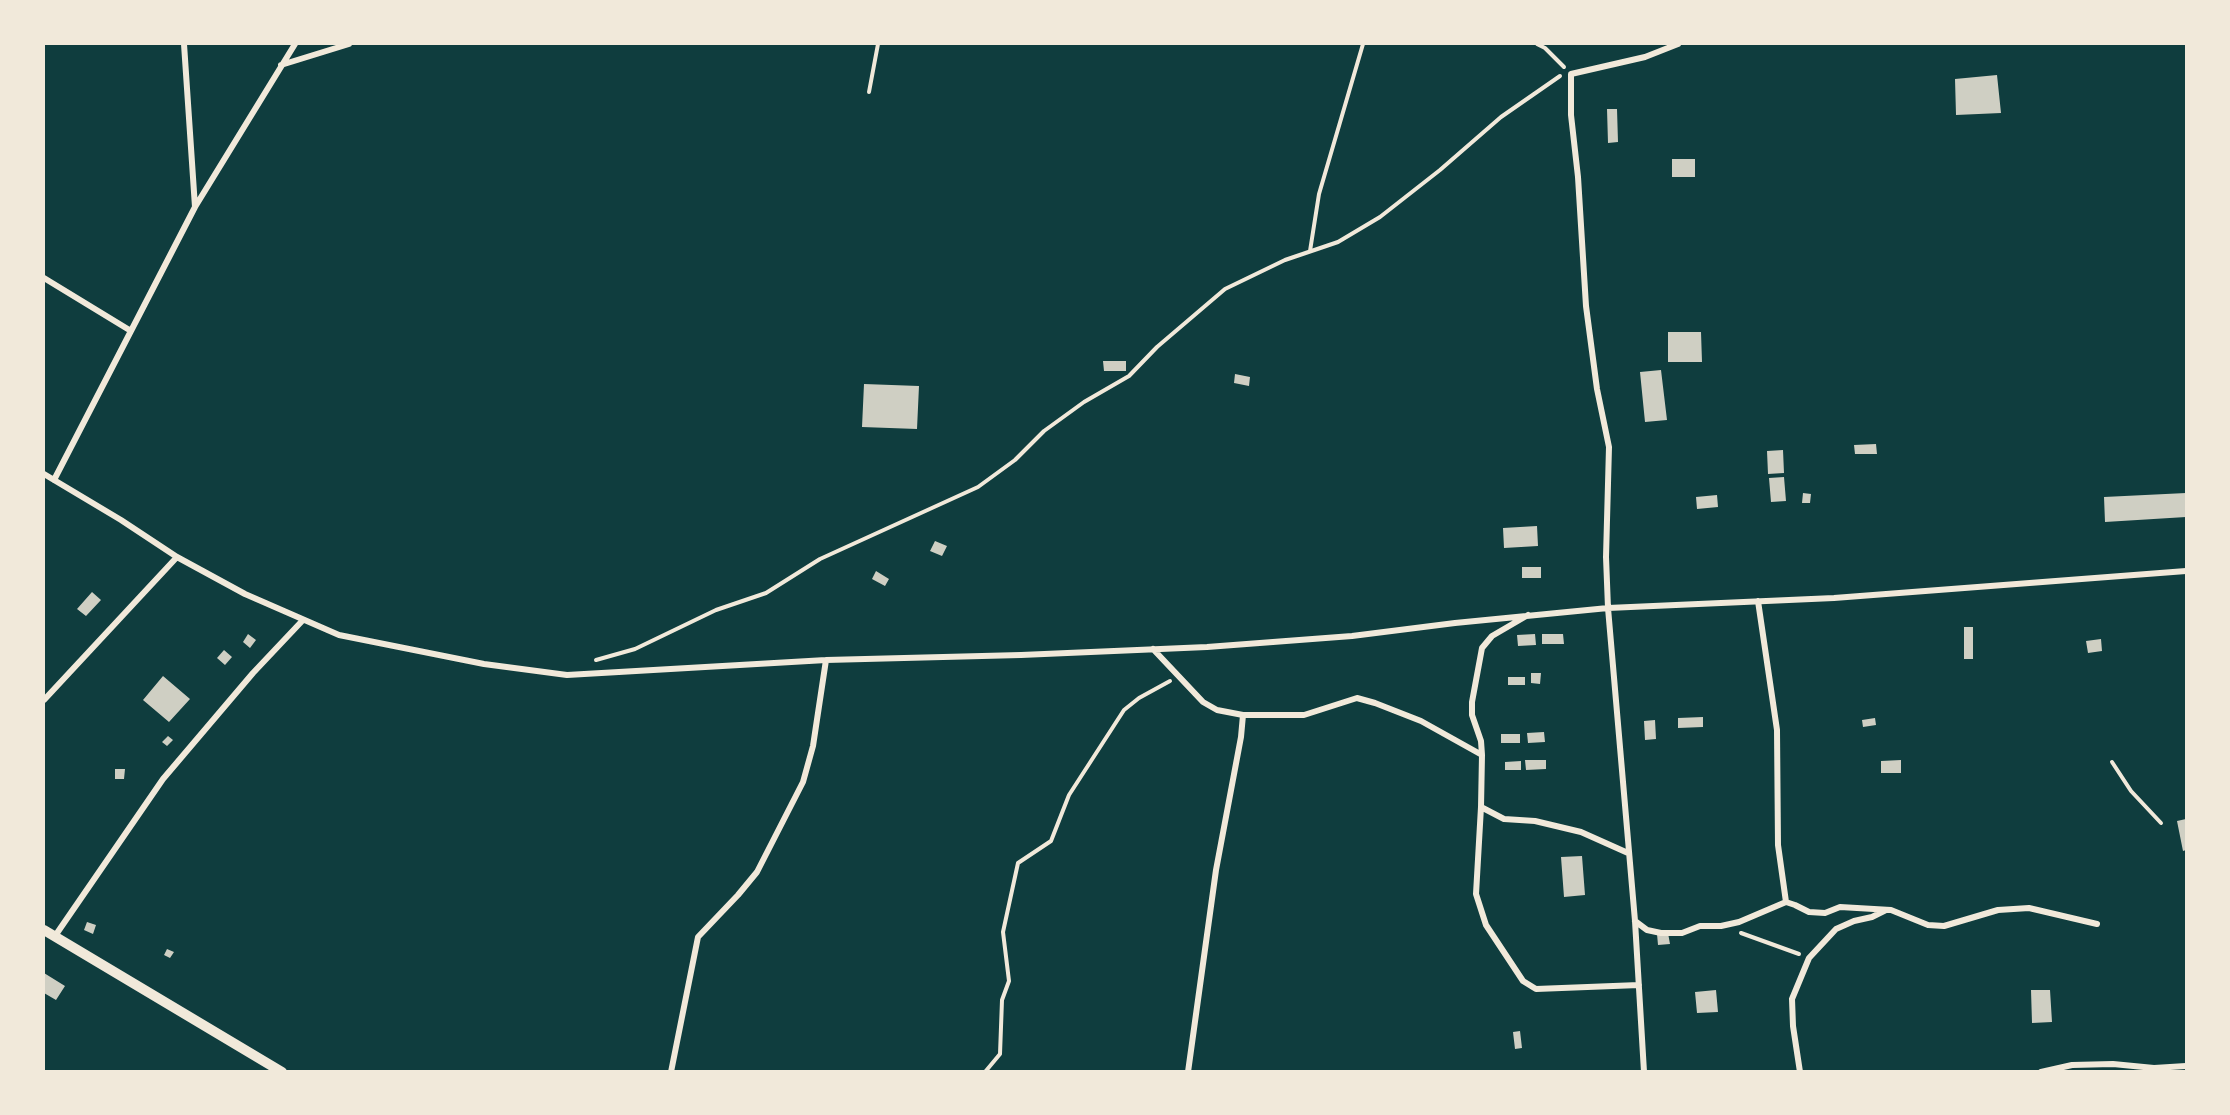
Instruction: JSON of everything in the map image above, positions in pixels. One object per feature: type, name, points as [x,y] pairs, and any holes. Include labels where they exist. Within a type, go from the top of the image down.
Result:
[{"type":"street","points":[[184,44],[195,207]]},
{"type":"street","points":[[54,480],[195,207],[295,44]]},
{"type":"street","points":[[282,65],[349,44]]},
{"type":"street","points":[[1644,1071],[1635,921],[1608,608],[1606,556],[1609,447],[1597,389],[1586,306],[1578,177],[1571,115],[1571,74],[1645,57],[1678,44]]},
{"type":"street","points":[[44,278],[131,332]]},
{"type":"street","points":[[44,474],[177,557],[245,594],[339,635],[484,664],[567,675],[826,660],[1154,649],[1352,636],[1608,608],[1834,598],[2187,571]]},
{"type":"street","points":[[44,700],[177,557]]},
{"type":"street","points":[[1758,601],[1777,730],[1778,845],[1786,902]]},
{"type":"street","points":[[1529,615],[1492,636],[1482,648],[1472,702],[1472,715],[1481,741],[1482,755],[1476,894],[1486,925],[1523,981],[1536,989],[1639,985]]},
{"type":"street","points":[[56,936],[163,779],[241,687],[303,620]]},
{"type":"street","points":[[1154,649],[1203,702],[1217,710],[1243,716],[1304,715],[1357,698],[1421,721],[1482,755]]},
{"type":"street","points":[[671,1071],[698,937],[757,872],[803,782],[813,746],[826,660]]},
{"type":"street","points":[[1188,1071],[1213,894],[1243,716]]},
{"type":"street","points":[[1481,807],[1504,819],[1535,822],[1581,832],[1628,853]]},
{"type":"street","points":[[1635,921],[1641,927],[1661,933],[1682,933],[1700,926],[1721,926],[1755,916],[1786,902],[1796,904],[1809,912],[1825,913],[1840,907],[1886,910],[1928,925],[1944,926],[1998,910],[2030,908],[2097,924]]},
{"type":"street","points":[[1800,1071],[1793,1026],[1792,999],[1809,958],[1836,929],[1886,910]]},
{"type":"street","points":[[44,930],[282,1071]]},
{"type":"street","points":[[2041,1071],[2072,1065],[2113,1064],[2154,1068],[2187,1066]]},
{"type":"path","points":[[869,92],[878,44]]},
{"type":"path","points":[[1310,251],[1319,194],[1363,44]]},
{"type":"path","points":[[1536,44],[1545,48],[1571,74]]},
{"type":"path","points":[[567,675],[588,662],[635,649],[716,610],[766,593],[820,558],[978,487],[1015,460],[1044,431],[1084,402],[1130,376],[1157,347],[1225,289],[1285,260],[1338,242],[1380,217],[1440,170],[1501,117],[1564,73],[1571,74]]},
{"type":"path","points":[[985,1071],[1000,1054],[1002,1000],[1010,981],[1003,932],[1018,863],[1051,841],[1069,795],[1124,710],[1139,698],[1178,676]]},
{"type":"path","points":[[2112,762],[2131,791],[2161,823]]},
{"type":"path","points":[[1721,926],[1809,958]]},
{"type":"building","points":[[1997,75],[2001,113],[1956,115],[1955,79]]},
{"type":"building","points":[[1607,109],[1617,109],[1618,142],[1608,143]]},
{"type":"building","points":[[1672,159],[1695,159],[1695,177],[1672,177]]},
{"type":"building","points":[[1668,332],[1701,332],[1702,362],[1668,362]]},
{"type":"building","points":[[1103,361],[1126,361],[1126,371],[1104,371]]},
{"type":"building","points":[[1661,370],[1667,420],[1645,422],[1640,372]]},
{"type":"building","points":[[1235,374],[1250,377],[1249,386],[1234,383]]},
{"type":"building","points":[[864,384],[919,386],[917,429],[862,427]]},
{"type":"building","points":[[1876,444],[1877,454],[1855,454],[1854,445]]},
{"type":"building","points":[[1783,450],[1784,473],[1768,474],[1767,451]]},
{"type":"building","points":[[1784,477],[1786,501],[1771,502],[1769,478]]},
{"type":"building","points":[[1803,493],[1811,494],[1810,503],[1802,503]]},
{"type":"building","points":[[2186,493],[2186,517],[2105,522],[2104,497]]},
{"type":"building","points":[[1717,495],[1718,507],[1697,509],[1696,497]]},
{"type":"building","points":[[1537,526],[1538,546],[1504,548],[1503,528]]},
{"type":"building","points":[[935,541],[947,546],[942,556],[930,551]]},
{"type":"building","points":[[1522,567],[1541,567],[1541,578],[1522,578]]},
{"type":"building","points":[[876,571],[889,579],[885,586],[872,579]]},
{"type":"building","points":[[92,592],[101,600],[86,616],[77,609]]},
{"type":"building","points":[[1964,627],[1973,627],[1973,659],[1964,659]]},
{"type":"building","points":[[248,634],[256,640],[250,648],[243,642]]},
{"type":"building","points":[[1535,634],[1536,645],[1518,646],[1517,635]]},
{"type":"building","points":[[1542,634],[1563,634],[1564,644],[1542,644]]},
{"type":"building","points":[[2101,639],[2102,651],[2088,653],[2086,641]]},
{"type":"building","points":[[224,650],[232,657],[225,665],[217,658]]},
{"type":"building","points":[[1531,673],[1541,673],[1540,684],[1531,683]]},
{"type":"building","points":[[163,676],[190,699],[169,722],[143,700]]},
{"type":"building","points":[[1508,677],[1525,677],[1525,685],[1508,685]]},
{"type":"building","points":[[1703,717],[1703,727],[1678,728],[1678,718]]},
{"type":"building","points":[[1875,718],[1876,725],[1863,727],[1862,720]]},
{"type":"building","points":[[1655,720],[1656,739],[1645,740],[1644,721]]},
{"type":"building","points":[[1544,732],[1545,742],[1528,743],[1527,733]]},
{"type":"building","points":[[1501,734],[1520,734],[1520,743],[1501,743]]},
{"type":"building","points":[[168,736],[173,740],[167,746],[162,742]]},
{"type":"building","points":[[1525,760],[1546,760],[1546,769],[1526,770]]},
{"type":"building","points":[[1901,760],[1901,773],[1881,773],[1881,761]]},
{"type":"building","points":[[1521,761],[1521,770],[1505,770],[1505,762]]},
{"type":"building","points":[[115,769],[125,769],[124,779],[115,779]]},
{"type":"building","points":[[2186,819],[2186,850],[2183,851],[2177,821]]},
{"type":"building","points":[[1582,856],[1585,895],[1564,897],[1561,857]]},
{"type":"building","points":[[87,922],[96,925],[93,934],[84,930]]},
{"type":"building","points":[[1668,933],[1670,944],[1658,945],[1657,934]]},
{"type":"building","points":[[167,949],[174,952],[170,958],[164,955]]},
{"type":"building","points":[[44,973],[65,986],[56,1000],[44,993]]},
{"type":"building","points":[[1716,990],[1718,1012],[1697,1013],[1695,992]]},
{"type":"building","points":[[2031,990],[2050,990],[2052,1022],[2032,1023]]},
{"type":"building","points":[[1520,1031],[1522,1048],[1515,1049],[1513,1032]]}]
